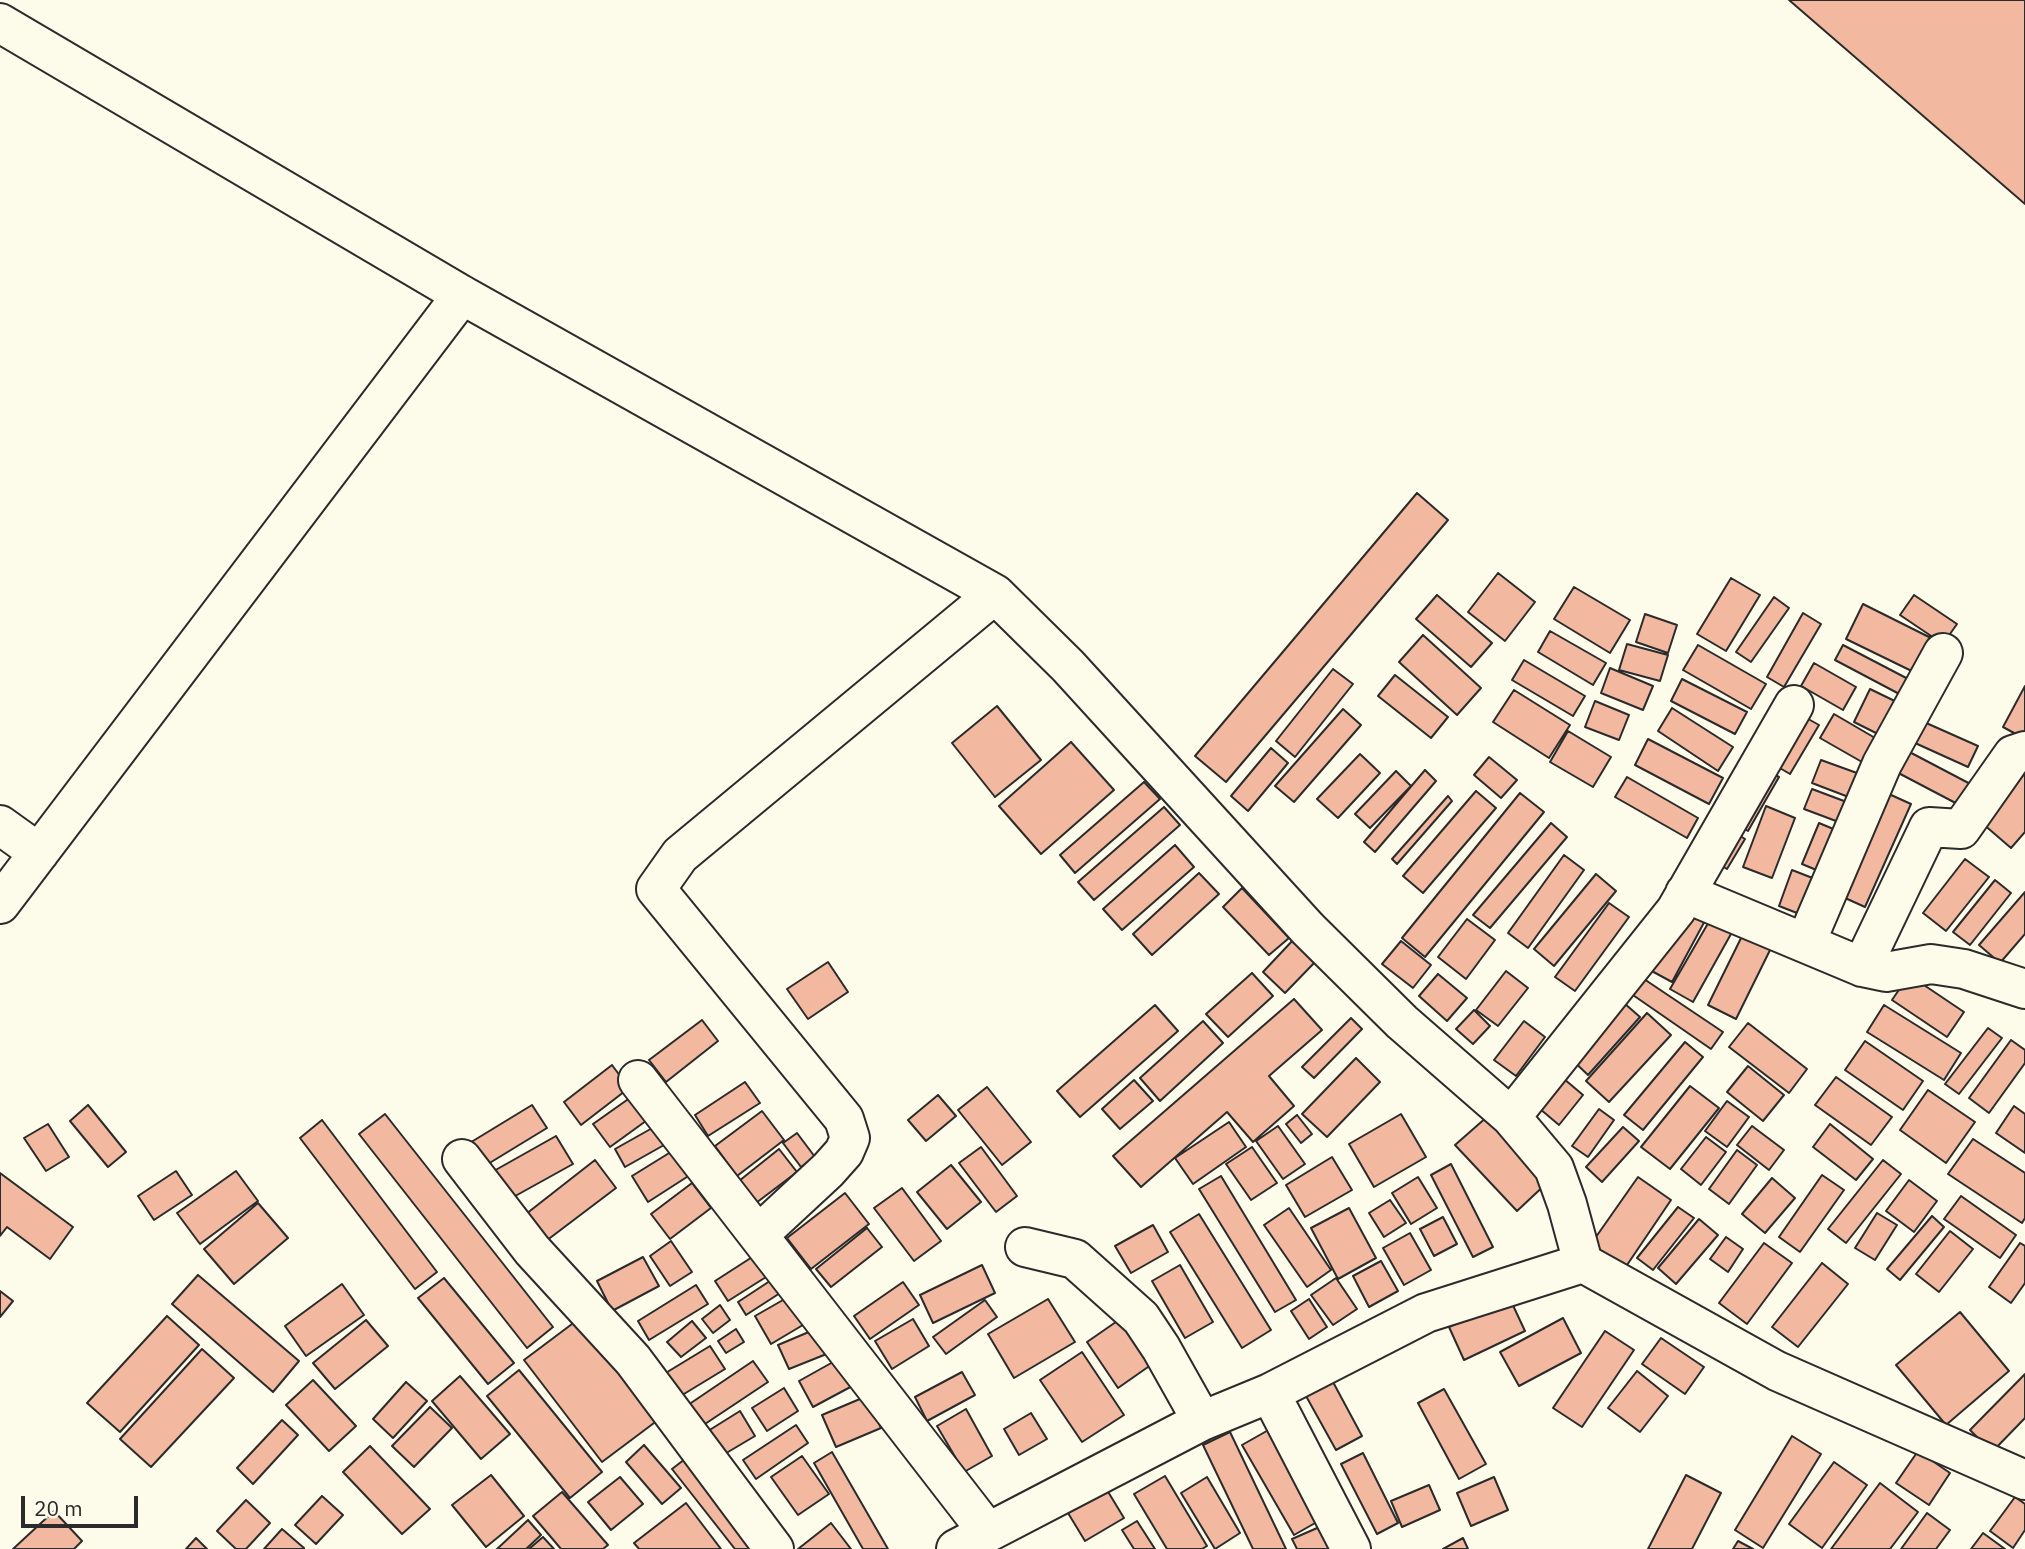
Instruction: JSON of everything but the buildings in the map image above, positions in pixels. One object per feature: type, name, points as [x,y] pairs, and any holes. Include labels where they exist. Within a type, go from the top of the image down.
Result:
[{"type":"street","points":[[0,23],[462,295],[995,594],[1068,666],[1308,929],[1402,1022],[1511,1117],[1554,1168],[1583,1264],[1777,1371],[2025,1480]]},
{"type":"street","points":[[0,904],[462,295]]},
{"type":"street","points":[[758,1235],[828,1170],[844,1152],[850,1138],[844,1119],[656,889],[680,855],[995,594]]},
{"type":"street","points":[[1806,942],[1882,764],[1943,653]]},
{"type":"street","points":[[1511,1117],[1630,968],[1685,893],[1794,705]]},
{"type":"street","points":[[1861,967],[1929,827],[1961,829],[2013,755],[2025,751]]},
{"type":"street","points":[[0,824],[38,853]]},
{"type":"street","points":[[1685,893],[1861,967],[1886,972],[1931,964],[1964,969],[2025,989]]},
{"type":"street","points":[[638,1080],[758,1235],[971,1540],[1202,1421],[1270,1393],[1426,1313],[1583,1264]]},
{"type":"street","points":[[462,1159],[532,1251],[633,1360],[774,1549]]},
{"type":"street","points":[[1025,1247],[1075,1259],[1141,1318],[1202,1421]]},
{"type":"street","points":[[1270,1393],[1351,1549]]}]
